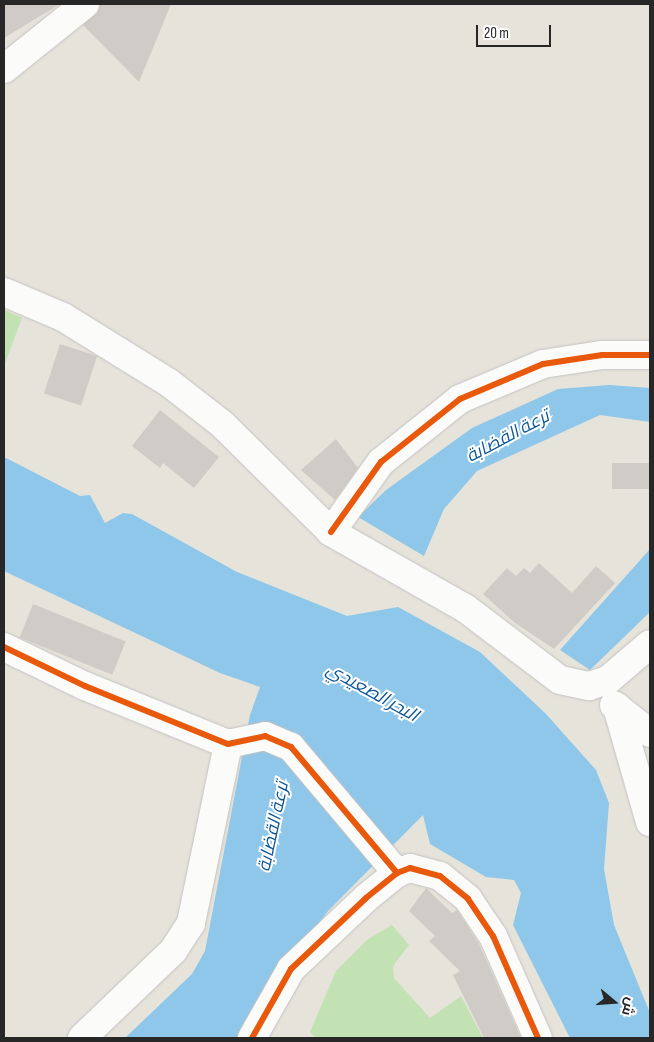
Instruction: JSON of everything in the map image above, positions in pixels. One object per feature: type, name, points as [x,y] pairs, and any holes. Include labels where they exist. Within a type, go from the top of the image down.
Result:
[{"type":"street","points":[[4,69],[86,4]]},
{"type":"street","points":[[4,292],[63,317],[168,382],[222,424],[341,540],[465,608],[532,657],[552,676],[589,686],[650,733]]},
{"type":"street","points":[[341,540],[381,462],[460,399],[543,364],[602,355],[650,355]]},
{"type":"street","points":[[589,686],[620,672],[650,644]]},
{"type":"street","points":[[4,647],[85,686],[228,744],[265,736],[291,747],[396,873]]},
{"type":"street","points":[[616,707],[650,822]]},
{"type":"street","points":[[82,1038],[173,951],[188,928],[228,744]]},
{"type":"street","points":[[252,1038],[291,969],[396,873],[410,868],[425,870],[468,899],[493,936],[538,1038]]},
{"type":"green space","points":[[4,310],[22,318],[4,366]]},
{"type":"green space","points":[[392,925],[409,945],[393,966],[394,978],[430,1018],[461,996],[483,1038],[316,1038],[310,1032],[336,971],[368,939]]},
{"type":"water","name":"ترعة القضابة","points":[[609,385],[650,388],[650,422],[600,415],[477,471],[444,509],[424,556],[358,517],[386,490],[472,428],[558,389]]},
{"type":"water","points":[[4,457],[80,496],[90,495],[105,523],[123,513],[132,514],[237,572],[347,616],[398,607],[480,652],[546,714],[596,770],[609,803],[604,869],[614,925],[650,1013],[650,1038],[570,1038],[513,925],[521,893],[514,880],[486,877],[430,844],[423,815],[328,911],[236,1038],[125,1038],[192,974],[205,951],[250,715],[260,687],[220,673],[4,571]]},
{"type":"water","points":[[650,549],[650,612],[590,670],[560,650]]},
{"type":"building","points":[[4,4],[60,4],[4,38]]},
{"type":"building","points":[[100,4],[171,4],[139,82],[83,25]]},
{"type":"building","points":[[60,344],[97,356],[81,406],[44,393]]},
{"type":"building","points":[[160,410],[219,457],[194,488],[163,463],[160,468],[132,446]]},
{"type":"building","points":[[336,439],[358,468],[335,500],[301,470]]},
{"type":"building","points":[[612,463],[650,463],[650,489],[612,489]]},
{"type":"building","points":[[539,563],[572,593],[596,566],[615,583],[554,649],[515,623],[483,594],[507,568],[516,576],[524,568],[530,573]]},
{"type":"building","points":[[33,604],[126,641],[112,675],[20,637]]},
{"type":"building","points":[[426,888],[452,913],[457,910],[479,944],[521,1038],[484,1038],[453,975],[460,971],[429,941],[435,936],[409,911]]},
{"type":"cycle path","points":[[331,532],[381,462],[460,399],[543,364],[602,355],[650,355]]},
{"type":"cycle path","points":[[4,647],[85,686],[228,744],[265,736],[291,747],[397,873]]},
{"type":"cycle path","points":[[252,1038],[291,969],[366,898],[397,873],[410,868],[440,876],[468,899],[493,936],[538,1038]]},
{"type":"water label","name":"البحر الصعيدي","points":[[372,693]]}]
